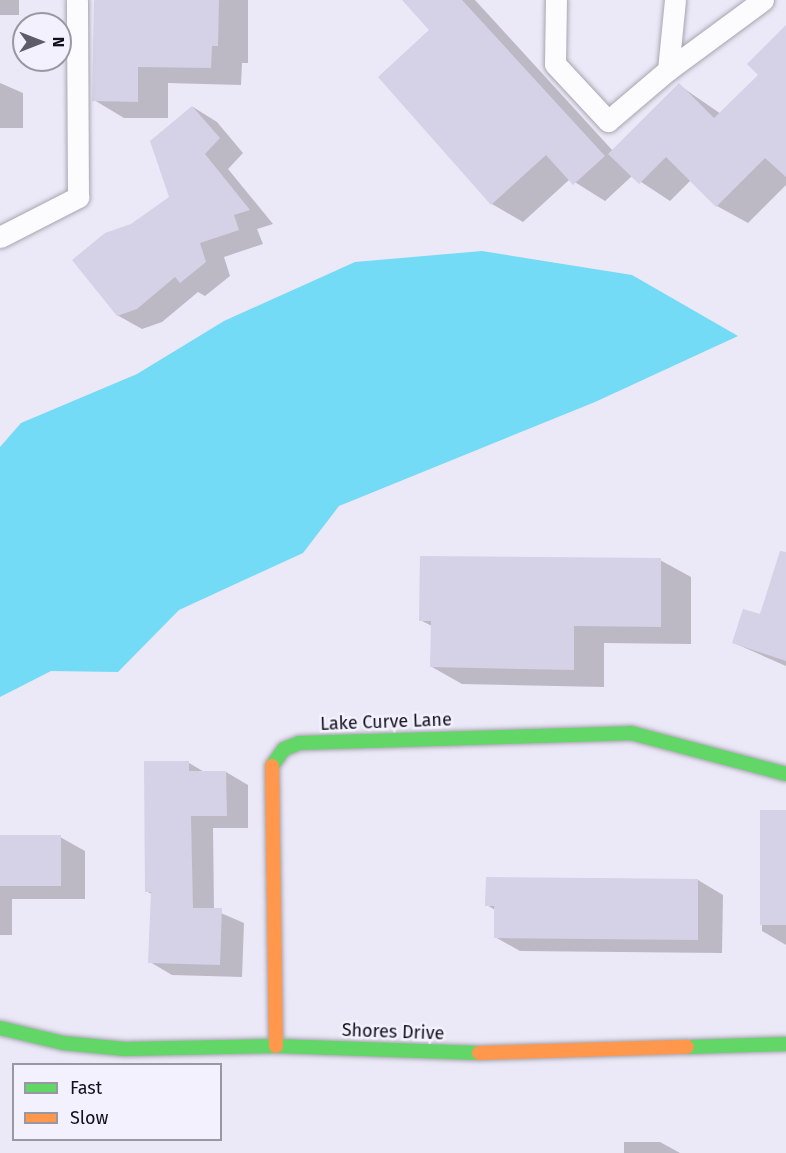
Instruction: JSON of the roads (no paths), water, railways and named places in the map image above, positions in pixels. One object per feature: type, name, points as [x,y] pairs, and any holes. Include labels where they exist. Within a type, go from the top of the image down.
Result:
[{"type":"street","name":"Lake Curve Lane","points":[[276,1046],[269,777],[273,761],[284,749],[300,743],[631,733],[786,774]]},
{"type":"street","name":"Shores Drive","points":[[0,1028],[63,1043],[125,1049],[276,1046],[486,1053],[786,1044]]},
{"type":"lane","points":[[0,237],[78,197],[77,0]]},
{"type":"lane","points":[[556,0],[555,64],[608,121],[668,70],[763,0]]},
{"type":"lane","points":[[668,70],[675,0]]},
{"type":"water","points":[[482,251],[632,275],[738,336],[595,402],[339,506],[303,553],[179,610],[118,672],[51,671],[0,697],[0,447],[21,423],[137,374],[224,321],[355,262]]}]
